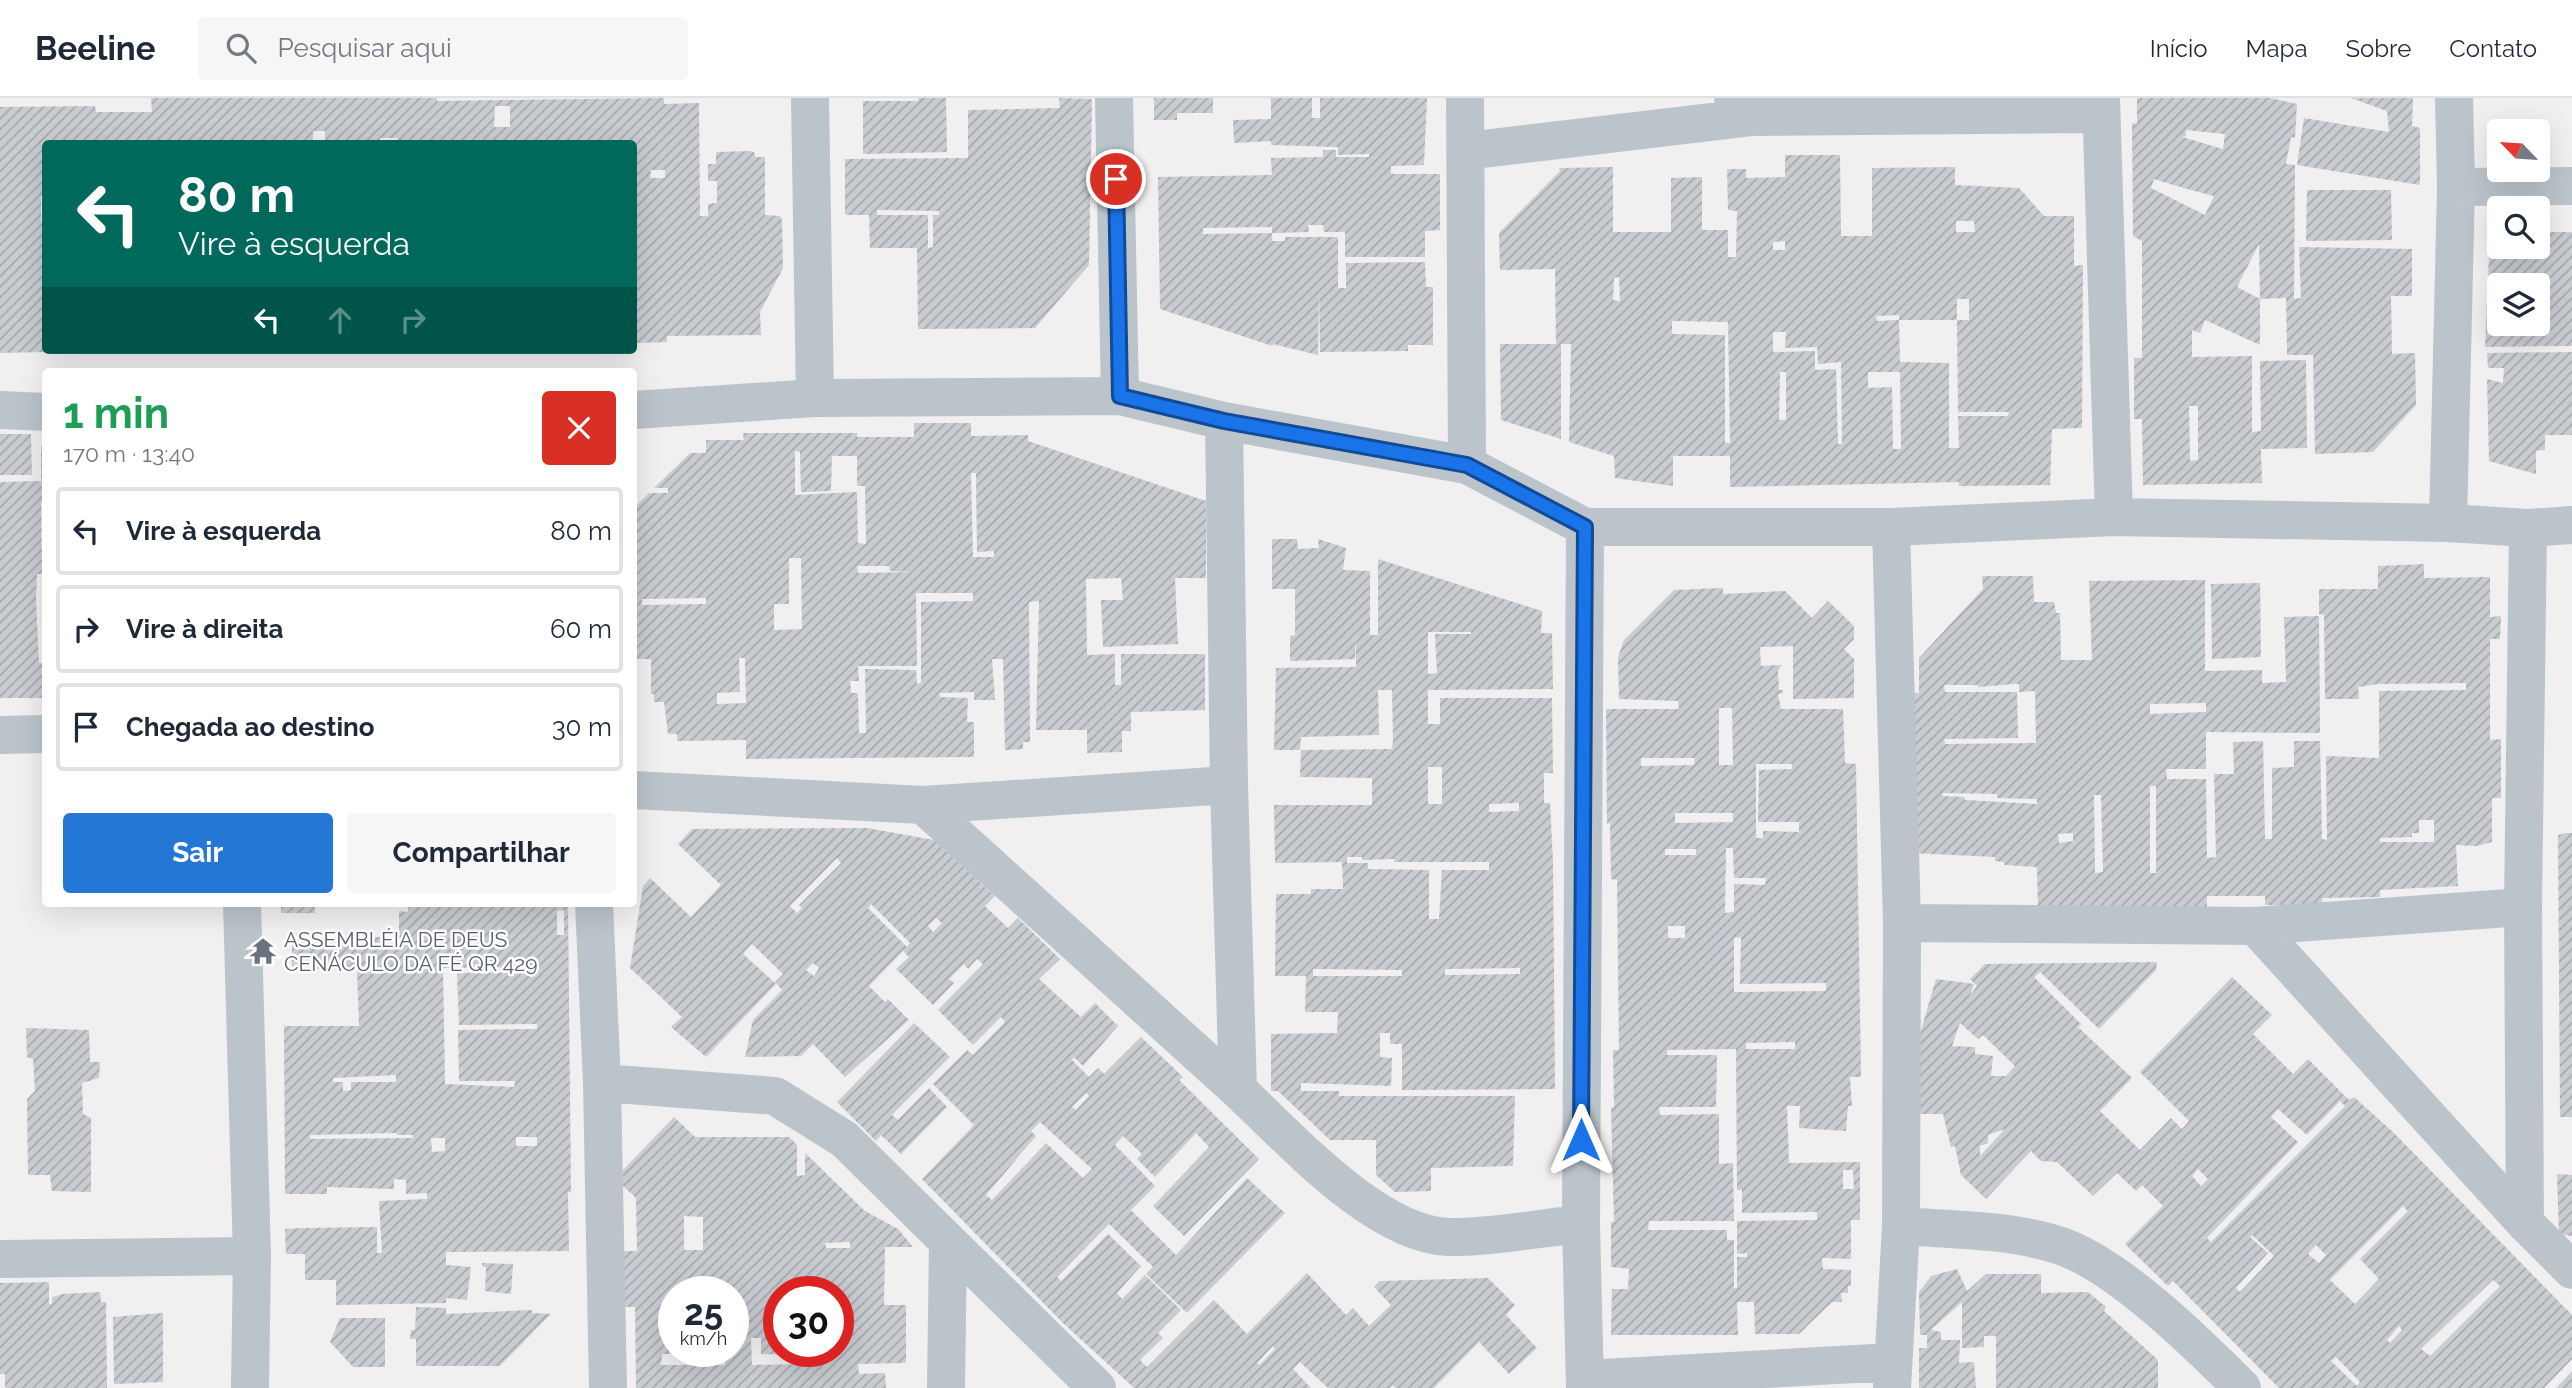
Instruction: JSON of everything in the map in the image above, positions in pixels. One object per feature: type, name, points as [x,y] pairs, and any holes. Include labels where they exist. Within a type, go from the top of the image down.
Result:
[{"type":"street","points":[[810,98],[815,398]]},
{"type":"street","points":[[1114,98],[1120,396]]},
{"type":"street","points":[[1465,98],[1467,465]]},
{"type":"street","points":[[2448,523],[2456,187],[2455,98]]},
{"type":"street","points":[[1466,151],[1743,108],[2100,106],[2114,517]]},
{"type":"street","points":[[2456,187],[2572,186]]},
{"type":"street","points":[[637,411],[815,398],[1120,396],[1224,421],[1467,465],[1585,527],[1891,527],[2114,517],[2448,523],[2528,528],[2572,525]]},
{"type":"street","points":[[0,410],[42,411]]},
{"type":"street","points":[[1224,421],[1229,785],[1238,1090]]},
{"type":"street","points":[[1585,527],[1581,1224],[1585,1384],[1892,1375],[1901,1226],[1902,923],[1891,527]]},
{"type":"street","points":[[2525,1223],[2523,907],[2528,528]]},
{"type":"street","points":[[0,734],[42,734]]},
{"type":"street","points":[[637,790],[923,805],[1229,785]]},
{"type":"street","points":[[923,805],[1349,1191],[1396,1224],[1447,1237],[1581,1224]]},
{"type":"street","points":[[242,907],[252,1256],[250,1388]]},
{"type":"street","points":[[594,907],[602,1083],[608,1388]]},
{"type":"street","points":[[1902,923],[2255,926],[2523,907]]},
{"type":"street","points":[[2255,926],[2525,1223],[2572,1270]]},
{"type":"street","points":[[602,1083],[775,1097],[844,1139],[1097,1388]]},
{"type":"street","points":[[1901,1226],[2005,1233],[2062,1247],[2120,1278],[2233,1383]]},
{"type":"street","points":[[946,1388],[947,1243]]},
{"type":"street","points":[[0,1259],[252,1256]]},
{"type":"building","points":[[151,98],[437,98],[437,101],[664,98],[664,104],[699,103],[700,216],[708,216],[708,204],[717,203],[717,181],[708,181],[708,164],[716,164],[716,152],[750,151],[754,152],[755,157],[765,157],[765,215],[780,216],[782,220],[783,268],[760,312],[761,335],[667,336],[667,342],[637,343],[637,140],[325,140],[325,131],[313,131],[313,140],[42,140],[42,352],[0,353],[0,107],[95,106],[96,112],[152,112]],"holes":[[[495,106],[510,106],[510,127],[494,127]],[[651,170],[665,170],[665,178],[650,178]]]},
{"type":"building","points":[[918,98],[946,98],[947,152],[863,154],[863,101],[918,101]]},
{"type":"building","points":[[1059,98],[1092,99],[1089,265],[1035,328],[918,329],[917,248],[870,248],[869,215],[845,215],[845,159],[968,158],[968,110],[1060,108]],"holes":[[[877,210],[939,211],[939,215],[933,215],[933,247],[928,248],[928,215],[877,215]]]},
{"type":"building","points":[[1154,98],[1213,98],[1213,113],[1177,113],[1177,120],[1154,120]]},
{"type":"building","points":[[1271,98],[1312,98],[1312,118],[1320,118],[1320,98],[1427,98],[1424,165],[1391,166],[1391,174],[1440,174],[1440,230],[1425,231],[1425,257],[1345,257],[1345,232],[1324,232],[1323,225],[1308,225],[1309,232],[1272,233],[1272,241],[1285,241],[1285,237],[1338,237],[1338,288],[1346,288],[1346,263],[1425,262],[1426,287],[1433,287],[1433,345],[1408,345],[1408,351],[1320,352],[1319,288],[1318,355],[1273,346],[1160,309],[1158,177],[1272,175],[1271,158],[1323,157],[1323,150],[1336,150],[1336,157],[1369,157],[1369,154],[1338,155],[1338,147],[1271,145],[1271,141],[1234,143],[1233,120],[1271,119]],"holes":[[[1272,227],[1272,233],[1203,234],[1203,228]]]},
{"type":"building","points":[[2137,98],[2270,98],[2297,104],[2295,138],[2291,137],[2286,164],[2295,165],[2294,299],[2301,298],[2299,247],[2412,249],[2412,296],[2391,296],[2392,354],[2415,353],[2416,405],[2373,452],[2315,454],[2313,355],[2287,355],[2286,298],[2260,299],[2260,345],[2205,320],[2200,333],[2192,330],[2192,357],[2252,356],[2252,432],[2261,431],[2260,361],[2306,360],[2307,448],[2261,449],[2262,483],[2143,485],[2142,419],[2134,419],[2134,358],[2142,358],[2142,241],[2133,236],[2132,123],[2137,124]],"holes":[[[2186,130],[2225,134],[2223,149],[2182,137],[2186,136]],[[2154,179],[2214,196],[2205,215],[2151,188]],[[2259,244],[2260,299],[2237,287]],[[2189,406],[2198,406],[2198,460],[2190,461]]]},
{"type":"building","points":[[2351,98],[2413,98],[2412,126],[2420,128],[2420,185],[2297,165],[2304,118],[2389,132],[2387,111]]},
{"type":"building","points":[[1785,155],[1840,155],[1841,236],[1872,236],[1872,168],[1955,167],[1955,185],[2019,188],[2044,216],[2074,216],[2074,266],[2083,265],[2082,428],[2052,429],[2050,485],[1959,486],[1959,482],[1730,487],[1730,456],[1673,456],[1673,486],[1615,478],[1614,456],[1569,442],[1571,344],[1561,344],[1561,439],[1501,420],[1500,344],[1556,344],[1555,269],[1500,270],[1499,233],[1560,171],[1559,168],[1613,167],[1613,232],[1671,232],[1671,178],[1702,177],[1702,230],[1728,230],[1728,257],[1736,257],[1737,211],[1728,210],[1727,169],[1746,169],[1746,178],[1785,177]],"holes":[[[1956,221],[1974,221],[1975,232],[1956,232]],[[1785,241],[1785,250],[1773,250],[1773,242]],[[1619,277],[1620,301],[1613,300],[1614,278]],[[1957,299],[1969,299],[1969,320],[1957,320]],[[1899,315],[1899,320],[1877,321],[1876,316]],[[1899,320],[1957,320],[1958,412],[2009,412],[2008,416],[1958,416],[1959,448],[1949,448],[1949,363],[1900,362]],[[1672,321],[1728,322],[1730,443],[1725,443],[1725,335],[1672,334]],[[1773,332],[1786,332],[1785,348],[1817,347],[1818,364],[1841,362],[1842,444],[1838,444],[1836,369],[1815,370],[1815,351],[1773,352]],[[1780,372],[1786,372],[1786,420],[1779,420]],[[1868,372],[1900,372],[1901,449],[1893,449],[1892,387],[1868,388]]]},
{"type":"building","points":[[2307,190],[2391,190],[2392,240],[2306,241]]},
{"type":"building","points":[[2550,232],[2572,232],[2572,346],[2485,347],[2487,301],[2487,336],[2550,336],[2550,273],[2488,273],[2489,259],[2550,259]]},
{"type":"building","points":[[2572,352],[2572,435],[2545,435],[2545,450],[2536,451],[2536,474],[2489,461],[2487,379],[2503,383],[2504,368],[2488,368],[2487,353]]},
{"type":"building","points":[[914,423],[971,423],[971,436],[1028,435],[1028,441],[1206,501],[1206,578],[1175,578],[1178,644],[1103,647],[1101,600],[1123,600],[1121,578],[1086,579],[1087,655],[1115,654],[1115,685],[1121,685],[1121,654],[1205,654],[1205,710],[1131,712],[1131,731],[1122,731],[1122,752],[1087,753],[1087,730],[1036,730],[1039,601],[1029,602],[1030,742],[1023,742],[1023,749],[1005,750],[1003,659],[992,659],[995,700],[974,700],[974,692],[939,693],[940,697],[968,698],[967,722],[974,722],[974,757],[746,759],[746,740],[677,741],[677,734],[668,734],[664,702],[654,702],[654,694],[651,694],[651,659],[637,659],[637,505],[649,493],[668,493],[668,488],[654,488],[690,453],[706,453],[706,440],[744,440],[743,433],[857,433],[857,437],[914,437]],"holes":[[[795,451],[800,452],[801,492],[831,491],[832,456],[857,456],[857,486],[865,486],[866,544],[858,543],[857,492],[795,495]],[[971,473],[976,473],[977,552],[994,551],[994,557],[973,557]],[[789,558],[801,558],[802,629],[774,630],[774,604],[789,604]],[[857,566],[889,566],[890,571],[916,572],[858,573]],[[916,593],[973,593],[973,601],[921,602],[921,683],[917,684],[916,670],[865,669],[866,733],[859,733],[858,693],[851,693],[850,681],[859,681],[858,666],[917,666]],[[706,598],[706,604],[642,605],[642,599]],[[739,658],[745,658],[746,703],[717,704],[717,693],[740,692]]]},
{"type":"building","points":[[0,434],[31,434],[32,475],[0,475]]},
{"type":"building","points":[[42,446],[42,574],[37,574],[36,599],[39,663],[42,663],[42,698],[0,698],[0,482],[41,481]]},
{"type":"building","points":[[1272,539],[1297,539],[1298,549],[1319,548],[1318,539],[1346,548],[1343,570],[1370,571],[1370,635],[1378,635],[1378,559],[1542,611],[1541,633],[1552,633],[1553,689],[1428,690],[1428,724],[1440,724],[1440,698],[1552,698],[1553,773],[1544,773],[1544,803],[1550,803],[1553,861],[1555,1089],[1402,1090],[1402,1044],[1390,1044],[1390,1033],[1380,1033],[1380,1057],[1392,1058],[1391,1086],[1301,1083],[1301,1091],[1339,1091],[1339,1096],[1515,1096],[1513,1166],[1431,1168],[1431,1191],[1395,1192],[1376,1175],[1376,1140],[1330,1140],[1278,1091],[1271,1091],[1271,1034],[1337,1033],[1338,1012],[1305,1012],[1306,976],[1275,976],[1276,894],[1311,894],[1311,889],[1343,889],[1342,862],[1275,863],[1274,805],[1372,805],[1372,778],[1300,777],[1301,750],[1392,749],[1393,740],[1392,690],[1378,690],[1379,735],[1301,737],[1300,750],[1274,750],[1276,668],[1356,667],[1356,635],[1355,659],[1290,661],[1290,636],[1295,635],[1295,589],[1272,589]],"holes":[[[1428,632],[1471,632],[1435,634],[1437,673],[1428,674]],[[1428,767],[1442,767],[1442,804],[1428,804]],[[1519,803],[1519,811],[1489,812],[1489,804]],[[1347,857],[1362,857],[1362,860],[1394,859],[1394,862],[1489,862],[1489,870],[1442,870],[1439,919],[1429,919],[1429,870],[1368,869],[1368,863],[1347,863]],[[1520,968],[1520,974],[1445,975],[1445,969]],[[1313,969],[1402,970],[1402,976],[1313,976]]]},
{"type":"building","points":[[2424,564],[2424,578],[2490,577],[2490,617],[2501,616],[2500,639],[2490,639],[2490,740],[2501,739],[2501,798],[2492,798],[2492,842],[2477,846],[2456,845],[2458,886],[2380,890],[2380,897],[2322,898],[2322,905],[2265,905],[2265,896],[2207,896],[2207,907],[2038,910],[2037,867],[2004,865],[2004,862],[1995,861],[1995,857],[1913,853],[1914,693],[1919,693],[1919,658],[1983,589],[1982,576],[2033,576],[2034,602],[2054,602],[2056,613],[2060,613],[2061,660],[2092,660],[2089,581],[2205,580],[2205,671],[2262,670],[2262,683],[2286,682],[2284,617],[2319,616],[2320,733],[2206,732],[2206,769],[2166,769],[2167,779],[2206,779],[2207,858],[2216,857],[2214,774],[2234,774],[2233,742],[2263,741],[2265,839],[2272,839],[2272,768],[2294,767],[2294,741],[2320,741],[2322,839],[2327,840],[2326,756],[2379,758],[2379,691],[2466,690],[2466,683],[2378,684],[2358,687],[2359,699],[2325,699],[2324,615],[2319,614],[2319,589],[2378,589],[2378,566]],"holes":[[[2019,684],[2019,692],[2035,691],[2036,743],[1945,744],[1944,739],[2018,738],[2017,692],[1945,692],[1944,685]],[[2206,703],[2206,712],[2150,714],[2150,704]],[[2150,786],[2156,786],[2156,873],[2150,873]],[[1942,793],[1997,794],[1997,798],[2037,799],[2037,804],[1965,800],[1964,797],[1943,796]],[[2094,795],[2101,795],[2103,872],[2095,873]],[[2419,820],[2434,820],[2434,842],[2380,842],[2380,838],[2412,837],[2412,833],[2419,833]],[[2073,833],[2073,841],[2059,843],[2058,834]]]},
{"type":"building","points":[[2260,583],[2261,657],[2212,659],[2211,584]]},
{"type":"building","points":[[1723,588],[1723,594],[1785,591],[1812,618],[1828,601],[1854,626],[1854,639],[1844,649],[1854,659],[1854,698],[1793,699],[1793,646],[1760,647],[1761,666],[1782,665],[1778,670],[1779,690],[1783,690],[1783,693],[1778,694],[1781,709],[1843,709],[1845,763],[1856,764],[1861,1077],[1850,1077],[1852,1106],[1848,1106],[1846,1131],[1799,1128],[1800,1106],[1787,1106],[1789,1163],[1860,1162],[1860,1220],[1851,1220],[1851,1259],[1822,1258],[1823,1269],[1851,1270],[1848,1293],[1841,1293],[1842,1302],[1832,1302],[1799,1334],[1755,1334],[1754,1302],[1737,1302],[1738,1335],[1611,1335],[1612,1289],[1628,1289],[1629,1269],[1611,1267],[1611,1222],[1614,1222],[1611,1108],[1614,1107],[1613,1050],[1619,1050],[1617,880],[1611,879],[1610,823],[1607,824],[1606,709],[1679,709],[1678,701],[1619,699],[1618,657],[1624,640],[1674,590]],"holes":[[[1719,708],[1732,708],[1733,765],[1719,765]],[[1641,758],[1695,758],[1694,765],[1641,766]],[[1756,764],[1792,764],[1792,769],[1759,770],[1758,822],[1799,822],[1799,832],[1763,831],[1763,838],[1756,838]],[[1675,813],[1733,813],[1733,822],[1675,823]],[[1726,848],[1733,848],[1734,878],[1766,878],[1765,885],[1734,884],[1734,912],[1725,913]],[[1665,849],[1696,849],[1696,855],[1665,855]],[[1668,926],[1685,926],[1685,938],[1668,938]],[[1741,937],[1740,984],[1826,983],[1826,991],[1734,992],[1734,938]],[[1795,1042],[1795,1049],[1746,1049],[1746,1043]],[[1736,1049],[1737,1190],[1742,1190],[1742,1213],[1817,1212],[1817,1220],[1737,1221],[1737,1254],[1747,1253],[1747,1257],[1737,1257],[1737,1288],[1734,1288],[1734,1240],[1727,1240],[1727,1230],[1648,1230],[1649,1221],[1734,1221],[1733,1163],[1719,1164],[1719,1114],[1660,1115],[1659,1107],[1716,1107],[1717,1055],[1667,1055],[1667,1050]],[[1843,1170],[1853,1170],[1854,1189],[1843,1189]]]},
{"type":"building","points":[[867,828],[934,840],[995,896],[985,906],[1008,928],[1018,918],[1060,959],[1039,979],[1081,1017],[1095,1003],[1118,1026],[1083,1066],[1074,1057],[1072,1060],[1089,1077],[1098,1068],[1104,1074],[1141,1037],[1183,1077],[1179,1080],[1259,1159],[1184,1236],[1153,1206],[1209,1147],[1196,1133],[1155,1177],[1137,1159],[1142,1154],[1123,1136],[1115,1145],[1155,1186],[1131,1210],[1176,1255],[1247,1178],[1285,1213],[1187,1313],[1146,1274],[1153,1267],[1109,1224],[1057,1277],[1061,1281],[1108,1234],[1141,1266],[1117,1293],[1122,1299],[1145,1275],[1181,1310],[1158,1333],[1163,1338],[1140,1360],[1147,1367],[1214,1300],[1247,1334],[1307,1273],[1346,1315],[1353,1308],[1369,1326],[1391,1305],[1374,1287],[1380,1281],[1488,1278],[1515,1305],[1506,1315],[1537,1348],[1509,1374],[1479,1342],[1434,1388],[1395,1388],[1393,1385],[1390,1388],[1328,1388],[1300,1362],[1293,1369],[1311,1388],[1134,1388],[1063,1323],[922,1179],[974,1125],[933,1084],[967,1050],[973,1055],[1005,1022],[1001,1017],[973,1045],[938,1010],[983,964],[977,959],[968,969],[964,964],[949,979],[954,983],[933,1005],[896,969],[909,957],[903,951],[869,986],[885,1002],[888,999],[909,1020],[845,1077],[813,1044],[801,1056],[745,1057],[753,1020],[782,990],[775,982],[783,974],[752,944],[743,954],[776,984],[706,1057],[671,1027],[682,1017],[630,968],[643,886],[650,878],[691,917],[721,885],[678,844],[692,829]],"holes":[[[837,858],[841,863],[799,905],[802,908],[797,913],[790,906]],[[871,904],[910,943],[907,947],[868,908]],[[936,918],[942,923],[933,932],[928,926]],[[813,963],[819,968],[814,976],[806,970]],[[1086,1093],[1089,1096],[1076,1110],[1072,1107]],[[1040,1122],[1092,1169],[1083,1178],[1046,1143],[992,1200],[986,1195],[1036,1136],[1031,1131]],[[1273,1346],[1275,1349],[1259,1365],[1257,1363]]]},
{"type":"building","points":[[2572,833],[2572,1117],[2560,1117],[2558,835]]},
{"type":"building","points":[[281,907],[315,907],[315,913],[281,913]]},
{"type":"building","points":[[408,907],[568,907],[571,1192],[568,1192],[569,1251],[446,1252],[446,1265],[471,1267],[467,1300],[446,1298],[446,1303],[336,1305],[336,1280],[305,1280],[305,1254],[286,1254],[285,1229],[377,1227],[377,1253],[382,1253],[379,1201],[427,1199],[427,1193],[406,1194],[406,1180],[394,1179],[394,1189],[327,1187],[327,1194],[285,1194],[284,1026],[359,1026],[357,969],[292,969],[292,937],[399,937],[399,911],[408,912]],"holes":[[[564,910],[564,935],[557,935],[557,911]],[[536,967],[536,972],[457,973],[459,1025],[537,1024],[537,1029],[458,1030],[459,1081],[515,1081],[514,1087],[445,1084],[443,968]],[[396,1075],[396,1082],[351,1082],[351,1090],[343,1091],[343,1082],[333,1082],[333,1078]],[[310,1135],[413,1135],[413,1138],[310,1139]],[[516,1137],[537,1137],[537,1146],[516,1146]],[[431,1138],[445,1138],[445,1151],[432,1152]]]},
{"type":"building","points":[[2157,962],[2156,970],[2099,1029],[2040,972],[2034,977],[2081,1024],[2078,1027],[2132,1078],[2100,1111],[2140,1150],[2171,1118],[2182,1129],[2189,1121],[2140,1072],[2232,977],[2272,1015],[2253,1034],[2293,1074],[2308,1059],[2349,1100],[2354,1097],[2394,1133],[2572,1315],[2572,1359],[2544,1388],[2279,1388],[2173,1281],[2168,1286],[2125,1244],[2163,1206],[2142,1185],[2136,1191],[2117,1173],[2093,1196],[2057,1162],[2041,1161],[2031,1151],[1986,1199],[1961,1175],[1955,1146],[1951,1147],[1943,1114],[1918,1114],[1917,1044],[1936,979],[1974,984],[1970,996],[1977,986],[1970,979],[1985,964]],"holes":[[[1960,1023],[1978,1039],[1983,1035],[2015,1066],[2006,1076],[1991,1076],[1993,1056],[1975,1054],[1975,1047],[1952,1046]],[[2340,1101],[2345,1106],[2211,1242],[2207,1238],[2298,1142],[2271,1117],[2278,1109],[2307,1135]],[[2005,1129],[1980,1156],[1980,1146],[1988,1143],[1988,1135]],[[2198,1169],[2208,1179],[2201,1186],[2192,1176]],[[2403,1206],[2408,1211],[2360,1259],[2379,1279],[2355,1304],[2330,1280]],[[2252,1235],[2274,1256],[2240,1292],[2236,1288],[2268,1253],[2250,1237]],[[2316,1245],[2326,1255],[2319,1263],[2308,1254]],[[2493,1280],[2500,1286],[2430,1356],[2421,1349]],[[2399,1326],[2402,1330],[2390,1343],[2387,1340]],[[2336,1357],[2360,1382],[2357,1386],[2331,1361]]]},
{"type":"building","points":[[914,1023],[950,1057],[892,1115],[898,1120],[929,1088],[947,1107],[901,1154],[881,1135],[876,1141],[837,1102]]},
{"type":"building","points":[[26,1028],[89,1030],[90,1062],[100,1062],[99,1078],[82,1083],[83,1114],[91,1118],[91,1192],[52,1191],[50,1175],[28,1175],[27,1099],[35,1091],[33,1059],[27,1057]]},
{"type":"building","points":[[674,1117],[695,1137],[789,1137],[797,1145],[797,1176],[805,1175],[805,1153],[865,1211],[898,1229],[913,1247],[885,1247],[884,1305],[906,1305],[906,1363],[858,1364],[859,1374],[885,1373],[886,1388],[636,1388],[635,1307],[623,1307],[622,1251],[637,1251],[636,1198],[623,1186],[622,1171]],"holes":[[[684,1216],[703,1217],[703,1250],[684,1250]],[[850,1242],[850,1248],[826,1248],[825,1243]]]},
{"type":"building","points":[[2557,1174],[2572,1175],[2572,1236],[2559,1234]]},
{"type":"building","points":[[482,1263],[513,1264],[511,1294],[485,1291],[486,1267],[483,1267]]},
{"type":"building","points":[[1957,1269],[1967,1291],[1986,1274],[2041,1274],[2041,1293],[2088,1292],[2106,1307],[2104,1311],[2158,1360],[2158,1388],[1996,1388],[1996,1336],[1984,1336],[1984,1347],[1962,1348],[1962,1302],[1931,1330],[1941,1332],[1941,1340],[1960,1340],[1959,1363],[1974,1362],[1976,1388],[1919,1388],[1919,1348],[1927,1348],[1927,1335],[1920,1335],[1919,1292],[1931,1276]]},
{"type":"building","points":[[49,1282],[49,1304],[52,1304],[52,1297],[63,1294],[100,1292],[101,1302],[106,1302],[107,1388],[5,1388],[5,1374],[0,1374],[0,1283]]},
{"type":"building","points":[[416,1307],[446,1308],[446,1314],[532,1310],[532,1313],[551,1314],[500,1366],[416,1366],[416,1339],[410,1339],[411,1330],[415,1330]]},
{"type":"building","points":[[163,1313],[163,1382],[114,1384],[113,1317]]},
{"type":"building","points":[[340,1318],[385,1318],[385,1367],[353,1367],[330,1342]]},
{"type":"building","points":[[2572,1371],[2572,1388],[2556,1388]]},
{"type":"place","name":"ASSEMBLÉIA DE DEUS CENÁCULO DA FÉ QR 429","points":[[263,951]]},
{"type":"route","points":[[1116,179],[1120,396],[1224,421],[1467,465],[1585,527],[1581,1140]]}]
